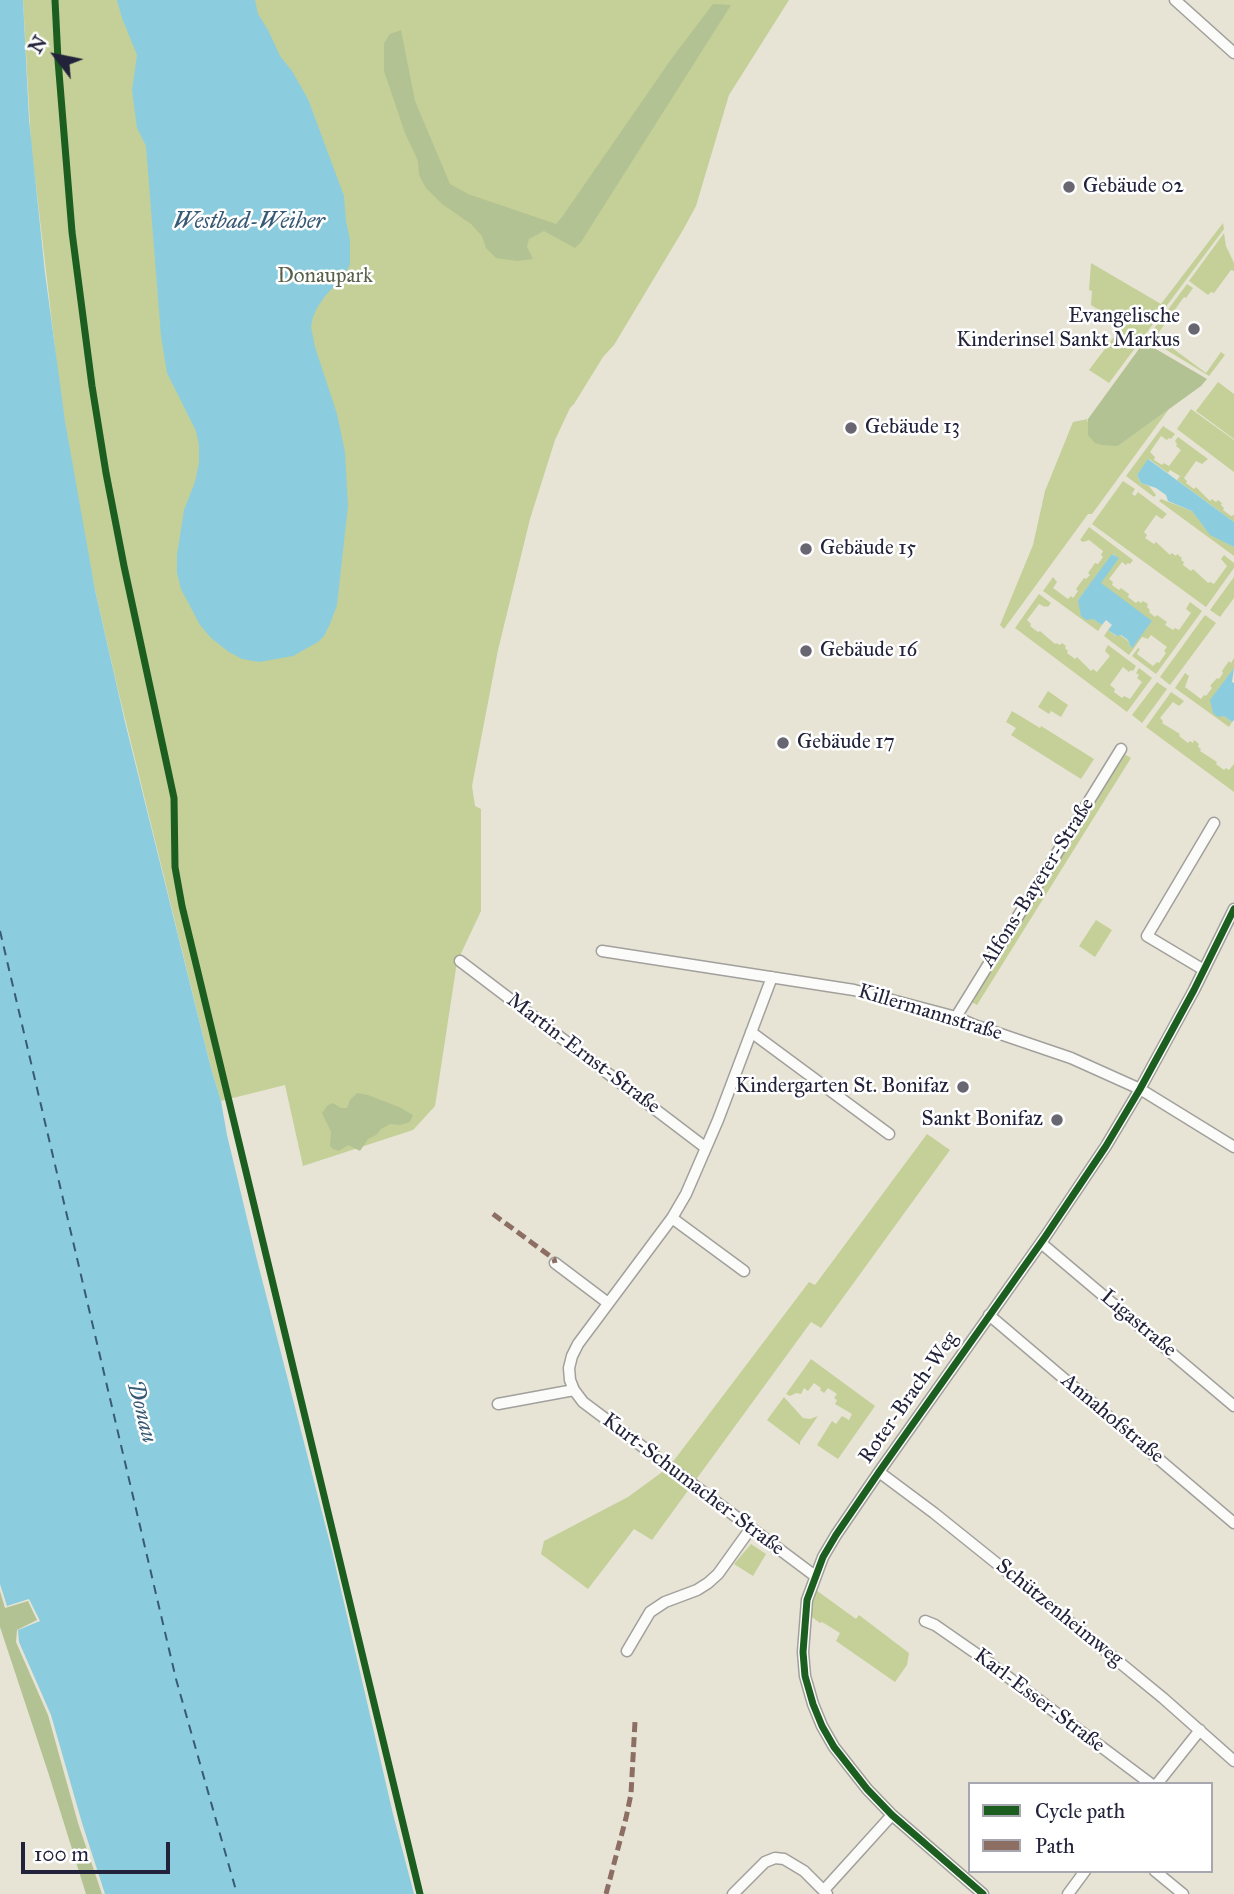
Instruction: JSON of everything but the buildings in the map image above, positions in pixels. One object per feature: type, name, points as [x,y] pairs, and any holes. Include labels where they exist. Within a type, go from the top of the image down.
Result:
[{"type":"street","points":[[1175,0],[1234,53]]},
{"type":"street","name":"Alfons-Bayerer-Straße","points":[[956,1017],[1121,749]]},
{"type":"street","points":[[1204,970],[1147,936],[1214,822]]},
{"type":"street","name":"Roter-Brach-Weg","points":[[983,1894],[892,1815],[867,1789],[834,1747],[822,1726],[805,1676],[803,1652],[807,1600],[823,1558],[836,1535],[1106,1146],[1140,1089],[1234,909]]},
{"type":"street","name":"Killermannstraße","points":[[602,951],[855,990],[956,1017],[1072,1058],[1140,1089],[1234,1147]]},
{"type":"street","name":"Martin-Ernst-Straße","points":[[460,961],[706,1148]]},
{"type":"street","points":[[498,1405],[574,1390],[569,1368],[572,1356],[686,1194],[772,977]]},
{"type":"street","points":[[751,1032],[889,1134]]},
{"type":"street","points":[[672,1217],[744,1271]]},
{"type":"street","name":"Ligastraße","points":[[1041,1242],[1234,1406]]},
{"type":"street","points":[[555,1263],[608,1303]]},
{"type":"street","name":"Annahofstraße","points":[[989,1315],[1234,1523]]},
{"type":"street","name":"Kurt-Schumacher-Straße","points":[[574,1390],[583,1402],[815,1576]]},
{"type":"street","name":"Schützenheimweg","points":[[879,1472],[949,1525],[1234,1760]]},
{"type":"street","points":[[627,1651],[650,1612],[665,1602],[708,1583],[718,1574],[751,1528]]},
{"type":"street","name":"Karl-Esser-Straße","points":[[926,1620],[984,1659],[1148,1782]]},
{"type":"street","points":[[1159,1782],[1200,1730]]},
{"type":"street","points":[[733,1894],[765,1863],[775,1858],[784,1859],[804,1871],[826,1892],[892,1815]]},
{"type":"street","points":[[1068,1894],[1084,1873]]},
{"type":"street","points":[[1157,1873],[1183,1894]]},
{"type":"green space","name":"Donaupark","points":[[23,0],[789,0],[729,95],[696,206],[614,345],[603,357],[570,408],[555,440],[530,519],[498,650],[472,786],[475,806],[481,809],[481,911],[457,962],[435,1106],[413,1130],[303,1166],[285,1085],[221,1101],[118,690],[78,503],[60,391],[31,143]]},
{"type":"green space","points":[[713,4],[731,5],[575,248],[544,231],[529,239],[527,247],[533,259],[517,261],[496,258],[486,248],[482,236],[471,224],[442,204],[426,188],[419,175],[418,161],[405,133],[384,71],[384,43],[390,34],[401,30],[415,101],[450,184],[468,194],[556,224]]},
{"type":"green space","points":[[1223,223],[1224,229],[1109,383],[1089,370],[1123,325],[1091,305],[1091,263],[1161,304]]},
{"type":"green space","points":[[1224,233],[1234,271],[1231,270],[1214,293],[1208,295],[1189,281]]},
{"type":"green space","points":[[1187,284],[1193,288],[1156,336],[1206,373],[1221,352],[1225,355],[1209,376],[1147,338]]},
{"type":"green space","points":[[1144,342],[1207,379],[1118,446],[1095,443],[1088,435],[1088,419]]},
{"type":"green space","points":[[1218,382],[1234,394],[1234,439],[1196,411]]},
{"type":"green space","points":[[1169,409],[1004,629],[1000,625],[1033,545],[1045,491],[1073,422],[1088,419],[1087,421],[1118,446]]},
{"type":"green space","points":[[1191,409],[1234,440],[1234,472],[1177,429]]},
{"type":"green space","points":[[1163,426],[1175,434],[1167,440],[1161,436],[1150,452],[1155,457],[1154,460],[1169,466],[1181,450],[1176,446],[1178,437],[1208,459],[1202,464],[1196,461],[1184,478],[1186,483],[1194,489],[1196,487],[1210,501],[1218,500],[1222,503],[1223,510],[1231,516],[1234,515],[1234,522],[1177,480],[1180,476],[1170,470],[1168,473],[1149,459],[1137,475],[1141,483],[1149,486],[1156,495],[1154,497],[1126,476]]},
{"type":"green space","points":[[1123,481],[1135,489],[1132,494],[1135,496],[1138,492],[1167,514],[1162,519],[1156,515],[1144,532],[1147,535],[1145,538],[1154,544],[1156,542],[1170,555],[1177,554],[1182,558],[1183,565],[1191,571],[1193,569],[1208,583],[1214,584],[1227,566],[1221,559],[1224,555],[1234,563],[1234,568],[1206,607],[1092,524]]},
{"type":"green space","points":[[1161,499],[1192,511],[1210,534],[1234,547],[1234,556],[1159,501]]},
{"type":"green space","points":[[1089,527],[1133,560],[1126,565],[1122,562],[1109,579],[1113,582],[1112,585],[1129,594],[1128,597],[1136,603],[1143,601],[1148,604],[1149,612],[1167,622],[1165,625],[1179,630],[1191,613],[1186,609],[1190,602],[1202,611],[1156,674],[1132,656],[1138,648],[1140,649],[1137,654],[1153,666],[1159,663],[1167,647],[1151,635],[1148,639],[1142,637],[1129,655],[1104,636],[1108,630],[1116,636],[1120,635],[1132,648],[1100,583],[1118,558],[1113,554],[1078,600],[1093,619],[1102,625],[1098,631],[1043,591],[1053,577],[1057,582],[1053,588],[1068,599],[1071,596],[1073,598],[1078,591],[1076,589],[1084,578],[1090,575],[1088,573],[1095,563],[1098,564],[1103,557],[1103,551],[1089,540],[1080,540]]},
{"type":"green space","points":[[1234,577],[1234,598],[1220,617],[1210,610]]},
{"type":"green space","points":[[1039,594],[1051,603],[1048,607],[1039,604],[1027,620],[1038,632],[1055,644],[1062,643],[1066,646],[1067,653],[1075,659],[1077,657],[1091,671],[1093,669],[1097,672],[1110,656],[1105,651],[1108,645],[1136,666],[1129,672],[1123,667],[1110,685],[1122,698],[1124,696],[1130,699],[1142,682],[1137,678],[1139,668],[1152,678],[1127,712],[1015,628]]},
{"type":"green space","points":[[1205,615],[1216,623],[1170,685],[1160,677]]},
{"type":"green space","points":[[1234,658],[1234,668],[1211,700],[1232,722],[1229,727],[1175,688],[1185,673],[1189,676],[1185,687],[1201,699]]},
{"type":"green space","points":[[1157,682],[1167,689],[1142,723],[1132,715]]},
{"type":"green space","points":[[1048,691],[1068,705],[1061,717],[1038,707]]},
{"type":"green space","points":[[1171,692],[1184,701],[1179,706],[1173,702],[1160,718],[1162,723],[1180,734],[1188,743],[1193,743],[1194,740],[1199,744],[1200,751],[1224,770],[1229,770],[1234,764],[1234,792],[1146,727]]},
{"type":"green space","points":[[1012,711],[1094,759],[1081,779],[1011,735],[1016,728],[1006,722]]},
{"type":"green space","points":[[1121,752],[1131,758],[977,1005],[968,1000]]},
{"type":"green space","points":[[1096,920],[1112,930],[1095,957],[1079,946]]},
{"type":"green space","points":[[357,1093],[399,1107],[413,1115],[410,1122],[390,1124],[381,1129],[368,1139],[360,1151],[348,1145],[339,1151],[333,1149],[330,1146],[331,1132],[322,1113],[333,1103],[347,1108]]},
{"type":"green space","points":[[927,1134],[950,1150],[821,1328],[811,1322],[652,1540],[634,1529],[588,1589],[541,1554],[544,1541],[628,1497],[669,1467],[809,1282],[815,1285]]},
{"type":"green space","points":[[811,1359],[875,1406],[838,1459],[817,1445],[832,1421],[836,1424],[842,1416],[849,1420],[852,1414],[835,1404],[837,1400],[834,1398],[837,1394],[828,1388],[824,1393],[814,1383],[808,1391],[804,1388],[801,1394],[786,1394]]},
{"type":"green space","points":[[784,1397],[803,1418],[818,1416],[800,1445],[767,1420]]},
{"type":"green space","points":[[751,1544],[766,1554],[753,1576],[734,1564]]},
{"type":"green space","points":[[816,1590],[856,1619],[859,1615],[909,1653],[907,1665],[895,1682],[836,1641],[840,1633],[809,1615]]},
{"type":"green space","points":[[0,1591],[5,1608],[28,1601],[37,1620],[17,1630],[16,1642],[48,1715],[78,1823],[102,1894],[86,1894],[0,1627]]},
{"type":"water","name":"Donau","points":[[0,0],[23,0],[29,119],[45,273],[65,421],[95,590],[125,722],[221,1101],[256,1256],[332,1551],[414,1894],[105,1894],[51,1715],[19,1642],[18,1630],[40,1621],[29,1599],[7,1606],[0,1584]]},
{"type":"water","name":"Westbad-Weiher","points":[[117,0],[255,0],[258,14],[280,56],[308,99],[344,196],[350,240],[350,264],[345,275],[317,308],[311,327],[337,414],[345,452],[348,506],[337,605],[324,636],[293,656],[259,662],[242,659],[229,652],[200,625],[181,589],[177,573],[177,555],[184,510],[199,463],[199,445],[196,431],[167,373],[161,336],[146,146],[137,128],[132,90],[137,55]]},
{"type":"water","points":[[1148,459],[1234,522],[1234,547],[1210,535],[1192,511],[1168,501],[1166,495],[1156,488],[1141,483],[1137,475]]},
{"type":"water","points":[[1112,554],[1119,558],[1101,583],[1152,621],[1132,648],[1128,640],[1108,630],[1112,625],[1106,620],[1102,625],[1081,616],[1078,600]]},
{"type":"water","points":[[1234,668],[1232,722],[1213,713],[1210,700]]},
{"type":"ferry route","points":[[0,931],[176,1679],[237,1894]]},
{"type":"marked path","points":[[493,1214],[554,1259],[555,1263]]},
{"type":"marked path","points":[[606,1894],[631,1794],[635,1722]]},
{"type":"cycle path","points":[[55,0],[72,232],[92,386],[124,566],[174,798],[175,867],[182,906],[420,1894]]},
{"type":"cycle path","points":[[983,1894],[892,1815],[867,1789],[834,1747],[813,1704],[805,1676],[803,1652],[807,1600],[823,1557],[836,1535],[1106,1146],[1194,990],[1234,909]]},
{"type":"place","name":"Gebäude 02","points":[[1069,187]]},
{"type":"place","name":"Evangelische Kinderinsel Sankt Markus","points":[[1194,329]]},
{"type":"place","name":"Gebäude 13","points":[[851,428]]},
{"type":"place","name":"Gebäude 15","points":[[806,549]]},
{"type":"place","name":"Gebäude 16","points":[[806,651]]},
{"type":"place","name":"Gebäude 17","points":[[783,743]]},
{"type":"place","name":"Kindergarten St. Bonifaz","points":[[963,1087]]},
{"type":"place","name":"Sankt Bonifaz","points":[[1057,1120]]}]
